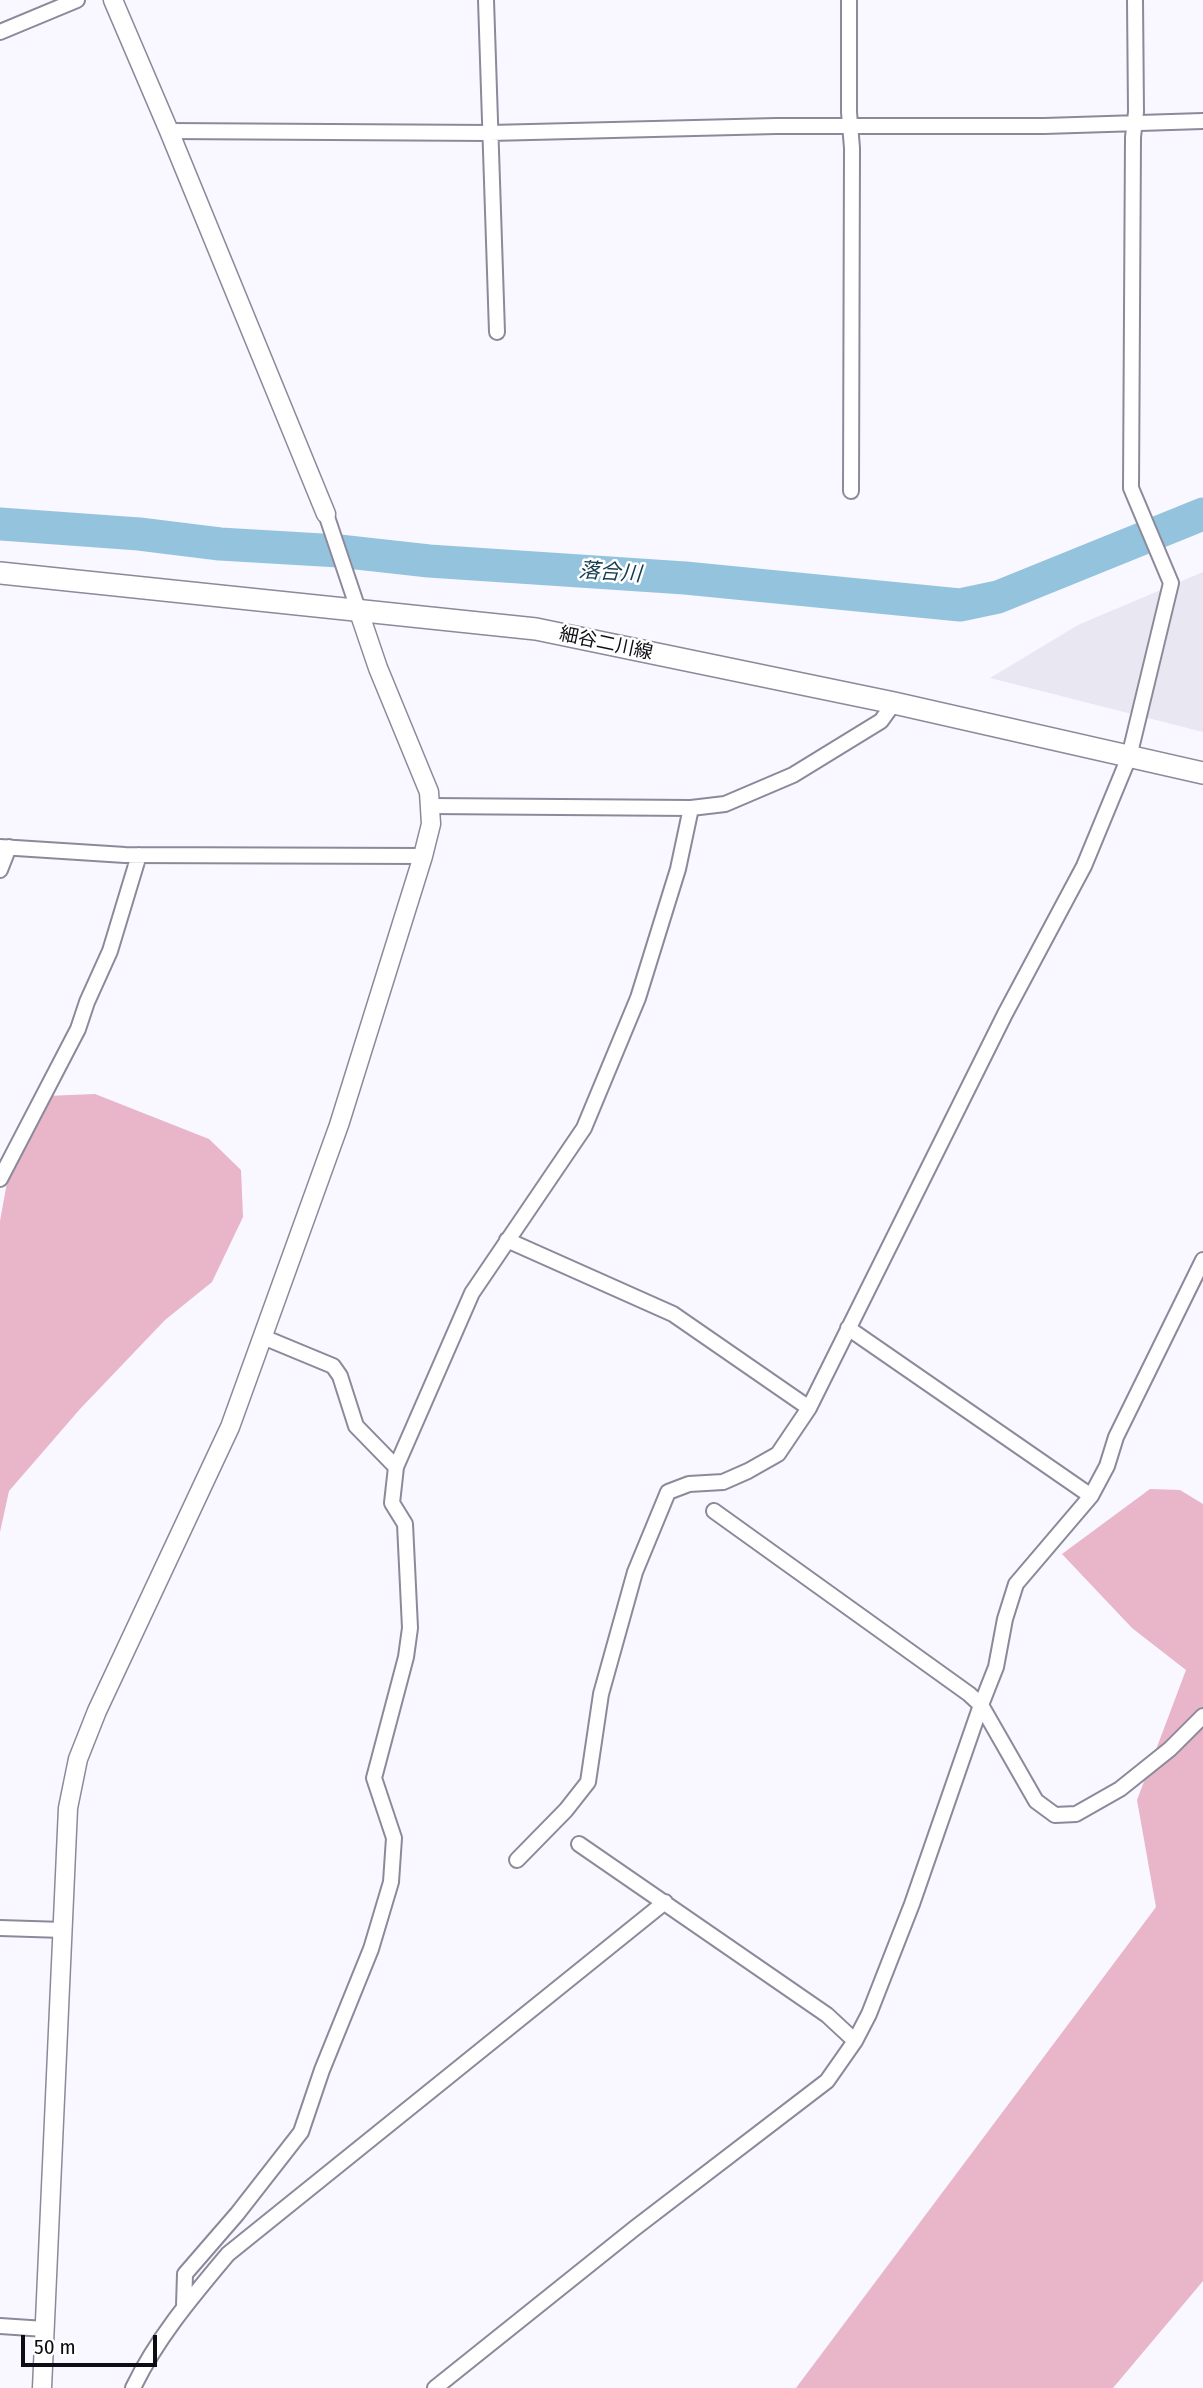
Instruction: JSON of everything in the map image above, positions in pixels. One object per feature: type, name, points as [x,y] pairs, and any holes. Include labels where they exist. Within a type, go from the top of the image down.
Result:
[{"type":"main road","name":"細谷二川線","points":[[0,573],[536,629],[894,703],[1203,773]]},
{"type":"street","points":[[0,32],[77,0]]},
{"type":"street","points":[[42,2388],[68,1808],[78,1759],[97,1711],[230,1427],[339,1125],[431,824],[429,792],[378,668],[326,514],[113,0]]},
{"type":"street","points":[[486,0],[497,332]]},
{"type":"street","points":[[849,0],[851,491]]},
{"type":"street","points":[[517,1860],[566,1810],[587,1783],[601,1695],[635,1572],[668,1492],[689,1483],[723,1482],[778,1454],[809,1408],[1005,1014],[1084,866],[1129,757],[1171,583],[1131,488],[1135,0]]},
{"type":"street","points":[[169,131],[490,132],[1044,126],[1203,121]]},
{"type":"street","points":[[430,806],[691,808],[725,804],[793,775],[881,721],[894,703]]},
{"type":"street","points":[[184,2306],[185,2274],[237,2214],[301,2132],[322,2070],[372,1949],[391,1882],[394,1838],[374,1778],[406,1657],[410,1628],[405,1524],[392,1503],[396,1467],[472,1293],[584,1128],[638,998],[678,869],[691,808]]},
{"type":"street","points":[[0,870],[5,847],[139,855],[423,856]]},
{"type":"street","points":[[0,1179],[78,1029],[110,951],[139,855]]},
{"type":"street","points":[[507,1240],[673,1314],[809,1408]]},
{"type":"street","points":[[435,2388],[635,2228],[827,2081],[855,2041],[869,2014],[912,1904],[996,1667],[1005,1619],[1016,1584],[1091,1496],[1107,1466],[1122,1424],[1203,1260]]},
{"type":"street","points":[[848,1328],[1091,1496]]},
{"type":"street","points":[[263,1337],[333,1366],[340,1376],[356,1426],[396,1467]]},
{"type":"street","points":[[714,1511],[969,1694],[981,1705],[1037,1801],[1055,1815],[1076,1814],[1120,1789],[1170,1749],[1203,1716]]},
{"type":"street","points":[[579,1844],[827,2015],[855,2041]]},
{"type":"street","points":[[133,2388],[146,2360],[184,2306],[228,2255],[665,1902]]},
{"type":"street","points":[[0,1928],[63,1930]]},
{"type":"street","points":[[0,2326],[45,2329]]},
{"type":"shaded area","points":[[1203,572],[1203,732],[990,678],[1078,625]]},
{"type":"shaded area","points":[[95,1094],[209,1139],[241,1170],[243,1217],[212,1282],[165,1320],[80,1409],[9,1491],[0,1532],[0,1221],[12,1155],[46,1096]]},
{"type":"shaded area","points":[[1150,1489],[1180,1490],[1203,1504],[1203,2281],[1113,2388],[796,2388],[1156,1907],[1137,1800],[1186,1670],[1132,1628],[1062,1554]]},
{"type":"waterway","name":"落合川","points":[[0,524],[139,534],[220,544],[339,551],[429,561],[685,578],[960,605],[998,597],[1203,514]]}]
